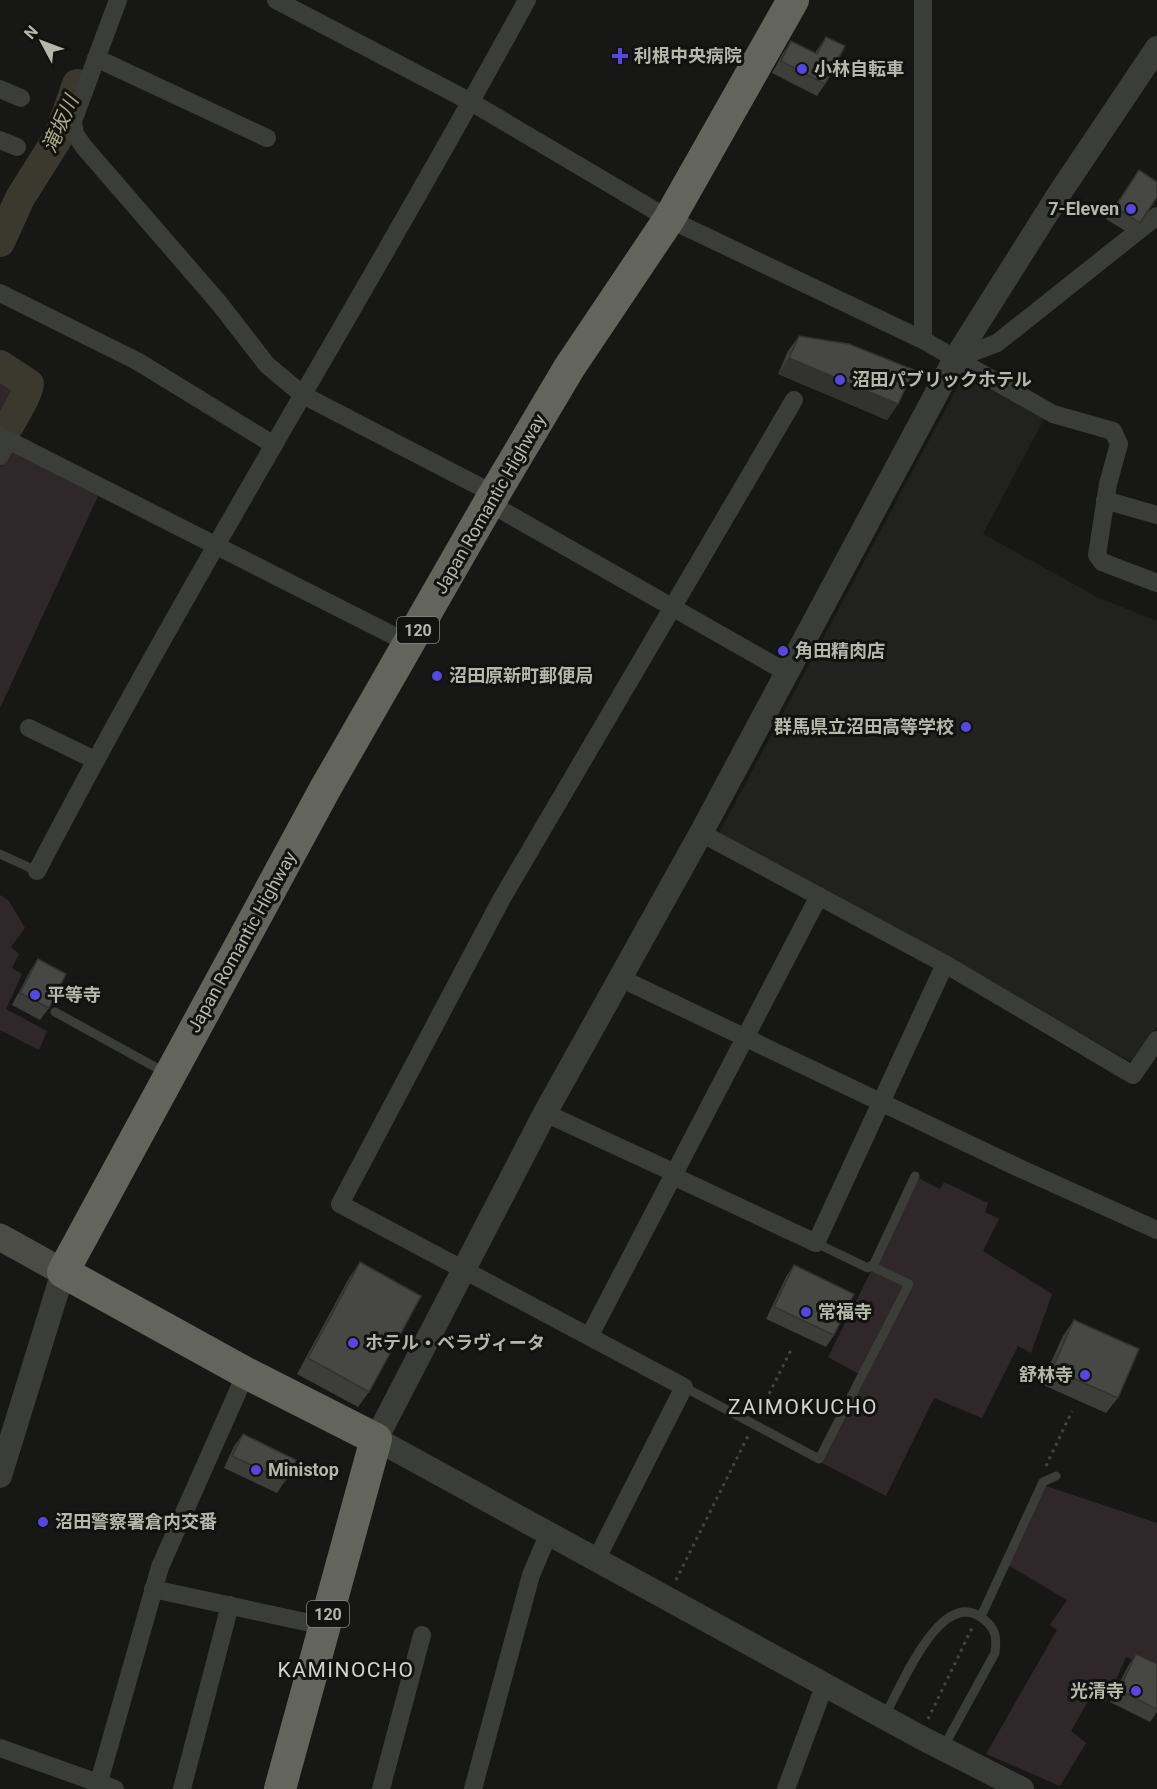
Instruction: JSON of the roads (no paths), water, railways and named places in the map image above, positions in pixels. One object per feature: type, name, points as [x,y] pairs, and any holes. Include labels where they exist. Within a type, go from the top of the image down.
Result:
[{"type":"highway","name":"Japan Romantic Highway","points":[[63,1272],[325,789],[491,499],[569,369],[669,219],[793,0]]},
{"type":"highway","points":[[63,1272],[246,1373],[376,1439]]},
{"type":"highway","name":"120","points":[[280,1789],[376,1439]]},
{"type":"main road","points":[[0,1237],[63,1272]]},
{"type":"street","points":[[118,0],[73,121],[75,134],[219,303],[267,365],[303,395],[491,499],[673,609],[786,672]]},
{"type":"street","points":[[276,0],[294,5],[471,102],[669,219],[923,340],[1053,414],[1113,431],[1119,444],[1105,500],[1097,555],[1102,562],[1157,583]]},
{"type":"street","points":[[37,871],[95,760],[527,0]]},
{"type":"street","points":[[923,0],[923,340]]},
{"type":"street","points":[[1022,1789],[920,1737],[376,1439],[545,1113],[701,833],[955,358],[1059,194],[1157,48]]},
{"type":"street","points":[[96,58],[267,138]]},
{"type":"street","points":[[0,89],[21,98]]},
{"type":"street","points":[[955,358],[997,343],[1157,216]]},
{"type":"street","points":[[0,293],[137,361],[274,445]]},
{"type":"street","points":[[596,1560],[684,1387],[590,1335],[584,1336],[340,1204],[501,900],[794,400]]},
{"type":"street","points":[[0,456],[4,438],[217,544],[410,644]]},
{"type":"street","points":[[1105,500],[1157,515]]},
{"type":"street","points":[[29,728],[95,760]]},
{"type":"street","points":[[701,833],[945,964],[1133,1075],[1157,1040]]},
{"type":"street","points":[[590,1335],[819,896]]},
{"type":"street","points":[[545,1113],[816,1243],[945,964]]},
{"type":"street","points":[[620,978],[1157,1230]]},
{"type":"street","points":[[0,1476],[63,1272]]},
{"type":"street","points":[[0,1748],[104,1787],[160,1567],[246,1373]]},
{"type":"street","points":[[473,1789],[531,1575],[548,1535]]},
{"type":"street","points":[[153,1589],[324,1626]]},
{"type":"street","points":[[182,1789],[230,1605]]},
{"type":"street","points":[[381,1789],[422,1635]]},
{"type":"street","points":[[786,1789],[825,1684]]},
{"type":"lane","points":[[0,854],[37,871]]},
{"type":"lane","points":[[55,1012],[170,1074]]},
{"type":"lane","points":[[871,1266],[915,1176]]},
{"type":"lane","points":[[684,1387],[819,1459],[822,1456],[909,1284],[871,1266],[868,1268],[816,1243]]},
{"type":"lane","points":[[978,1615],[983,1612],[1043,1482],[1056,1476]]},
{"type":"lane","points":[[884,1717],[933,1630],[947,1616],[958,1611],[978,1615],[992,1625],[996,1638],[995,1653],[943,1748]]},
{"type":"waterway","name":"滝坂川","points":[[0,242],[20,198],[59,136],[77,84]]},
{"type":"waterway","name":"滝坂川","points":[[0,365],[29,384],[0,442]]},
{"type":"place","name":"利根中央病院","points":[[620,56]]},
{"type":"place","name":"小林自転車","points":[[802,69]]},
{"type":"place","name":"7-Eleven","points":[[1131,209]]},
{"type":"place","name":"沼田パブリックホテル","points":[[840,380]]},
{"type":"place","name":"角田精肉店","points":[[783,651]]},
{"type":"place","name":"沼田原新町郵便局","points":[[437,676]]},
{"type":"place","name":"群馬県立沼田高等学校","points":[[966,727]]},
{"type":"place","name":"平等寺","points":[[35,995]]},
{"type":"place","name":"常福寺","points":[[806,1312]]},
{"type":"place","name":"ホテル・ベラヴィータ","points":[[353,1343]]},
{"type":"place","name":"舒林寺","points":[[1085,1375]]},
{"type":"place","name":"Ministop","points":[[256,1470]]},
{"type":"place","name":"沼田警察署倉内交番","points":[[43,1522]]},
{"type":"place","name":"光清寺","points":[[1136,1691]]},
{"type":"district","name":"ZAIMOKUCHO","points":[[803,1407]]},
{"type":"district","name":"KAMINOCHO","points":[[346,1670]]}]
